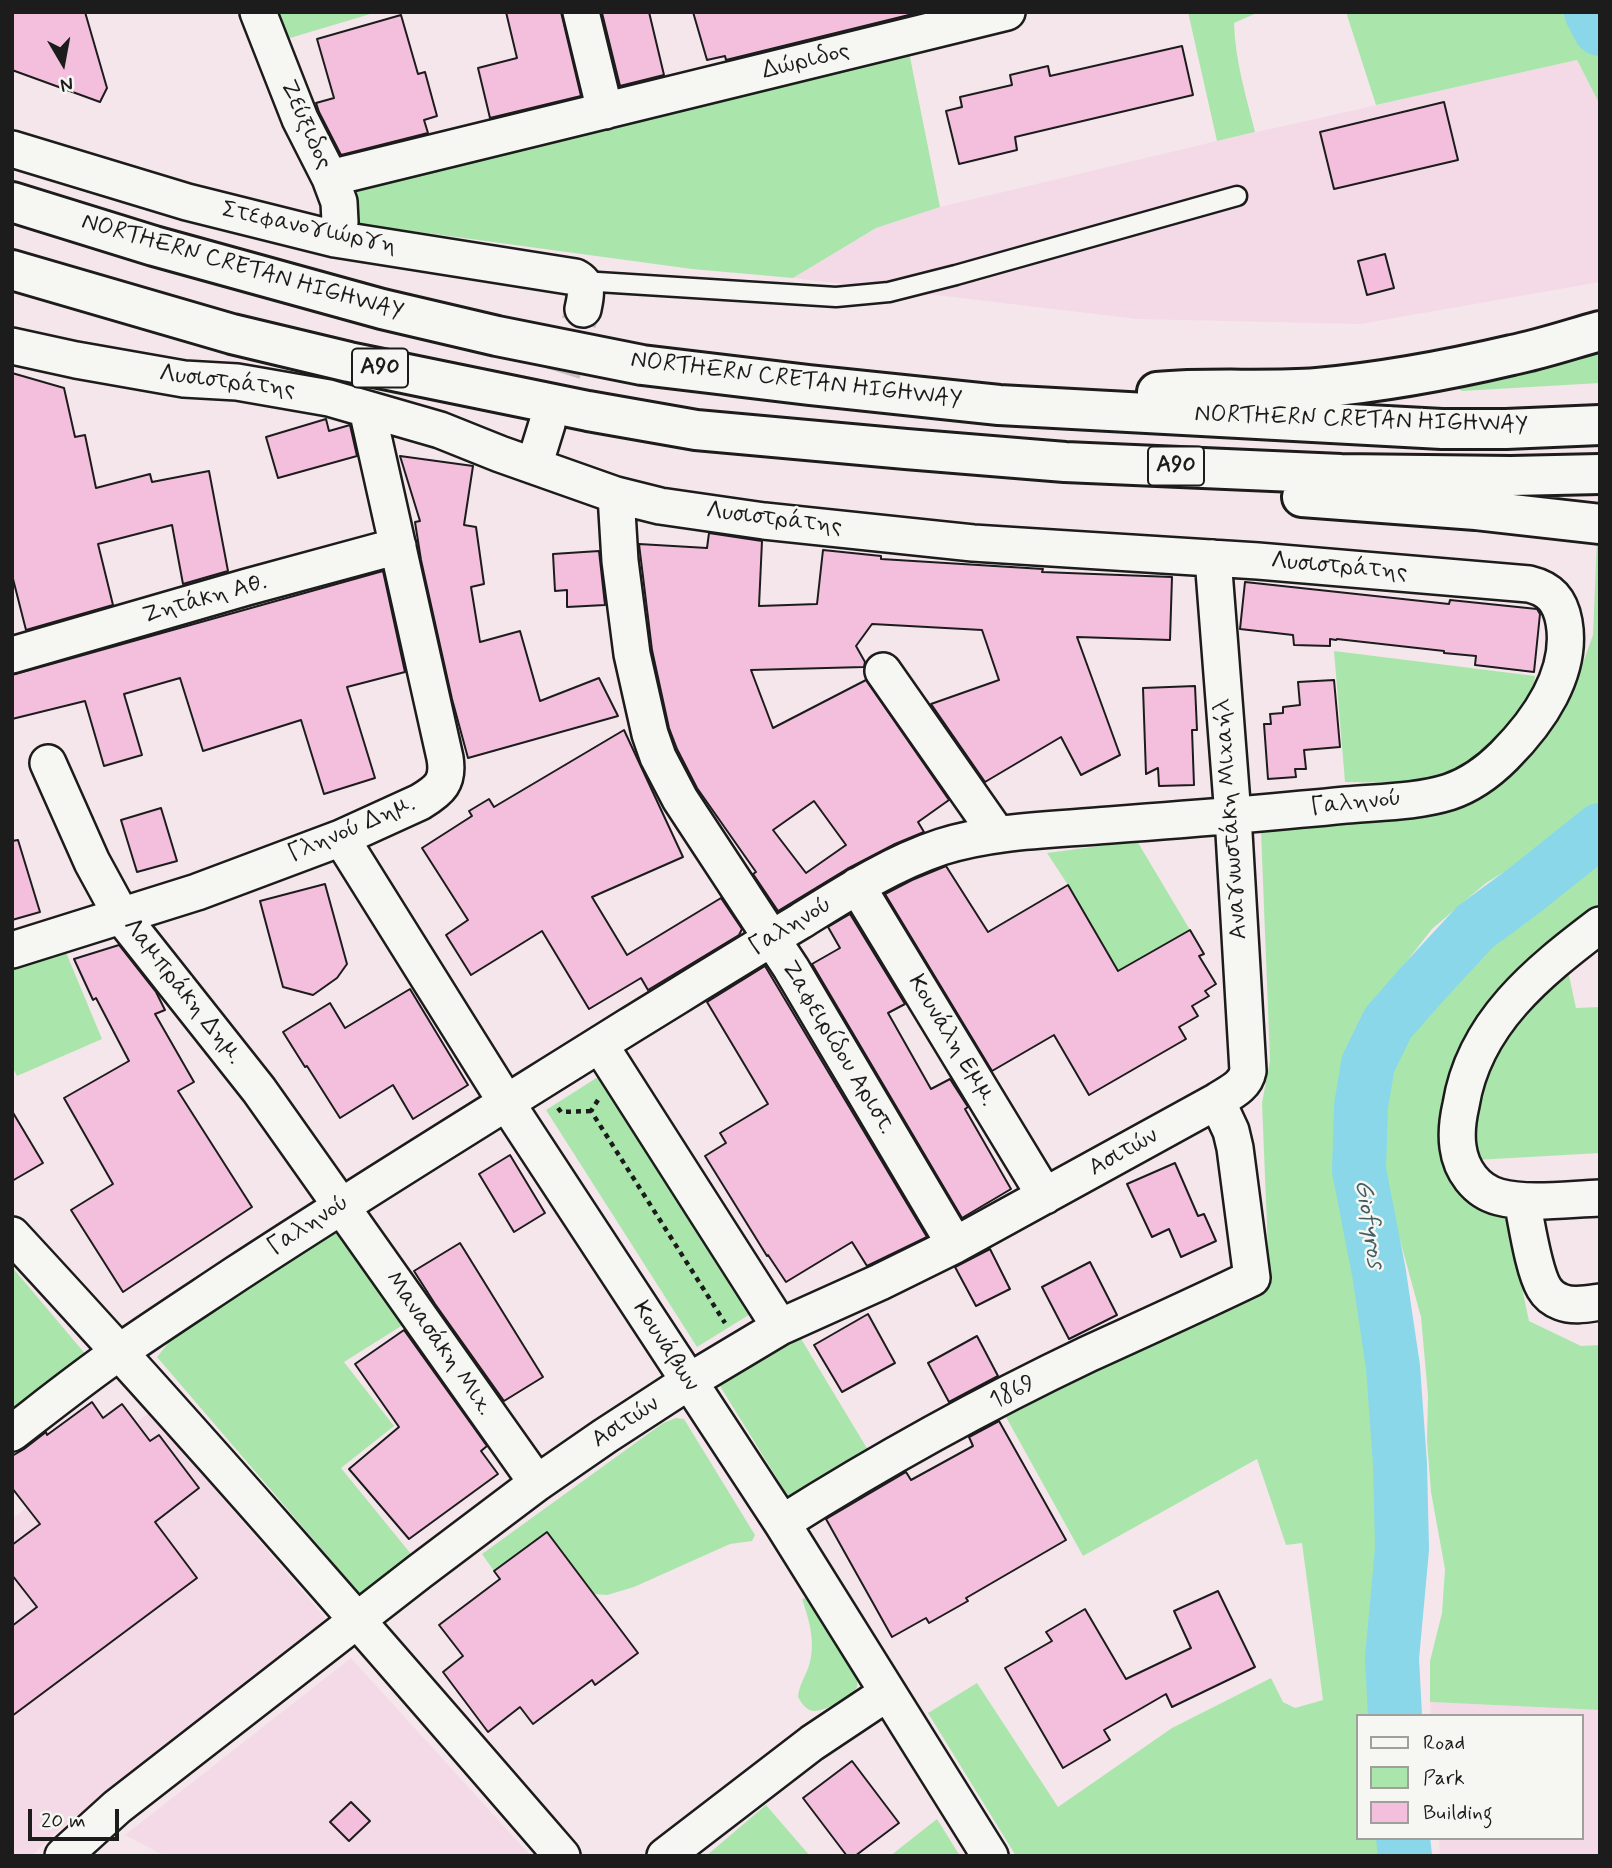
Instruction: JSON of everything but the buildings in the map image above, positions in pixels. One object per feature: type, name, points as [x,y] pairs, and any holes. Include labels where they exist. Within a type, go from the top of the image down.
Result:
[{"type":"highway","name":"NORTHERN CRETAN HIGHWAY","points":[[12,202],[260,276],[382,309],[497,336],[642,365],[999,405],[1441,429],[1600,425]]},
{"type":"highway","name":"NORTHERN CRETAN HIGHWAY","points":[[12,271],[232,334],[349,362],[588,411],[696,430],[1065,461],[1237,470],[1511,476],[1600,474]]},
{"type":"highway","points":[[999,405],[1183,390],[1316,388],[1374,381],[1515,355],[1600,331]]},
{"type":"highway","points":[[754,435],[812,458],[931,475],[1334,499],[1476,510],[1600,524]]},
{"type":"street","name":"Ζεύξιδος","points":[[258,12],[304,128],[330,178],[340,207],[340,222],[335,239]]},
{"type":"street","points":[[581,12],[605,111]]},
{"type":"street","name":"Δώριδος","points":[[330,178],[1007,12]]},
{"type":"street","name":"Στεφανογιώργη","points":[[12,149],[187,202],[335,239],[575,277],[583,295]]},
{"type":"street","name":"Λυσιστράτης","points":[[12,346],[184,379],[237,382],[329,398],[440,430],[615,495],[660,506],[764,521],[973,543],[1213,558],[1516,582],[1547,590],[1554,596]]},
{"type":"street","name":"Γληνού Δημ.","points":[[12,950],[208,888],[341,838],[420,802],[438,789],[446,777],[445,758],[367,409]]},
{"type":"street","points":[[534,466],[547,424]]},
{"type":"street","name":"Ζαφειρίδου Αριστ.","points":[[615,495],[632,654],[650,734],[658,757],[680,799],[791,968],[955,1245]]},
{"type":"street","name":"Ζητάκη Αθ.","points":[[12,655],[247,587],[398,547]]},
{"type":"street","name":"Αναγνωστάκη Μιχαήλ","points":[[1213,558],[1233,816],[1248,1071],[1246,1079]]},
{"type":"street","name":"Γαληνού","points":[[12,1433],[120,1352],[340,1206],[771,938],[857,886],[917,856],[997,834],[1233,816],[1432,796],[1450,792],[1473,781],[1520,738],[1538,715],[1554,687],[1566,640],[1562,611],[1554,596]]},
{"type":"street","points":[[883,671],[997,834]]},
{"type":"street","name":"Λαμπράκη Δημ.","points":[[48,764],[92,862],[122,917],[258,1090],[340,1206]]},
{"type":"street","name":"Κουνάβων","points":[[341,838],[506,1102],[782,1523],[990,1856]]},
{"type":"street","name":"Κουνάλη Εμμ.","points":[[857,886],[1045,1196]]},
{"type":"street","points":[[1600,925],[1550,964],[1512,1002],[1485,1038],[1468,1073],[1457,1142],[1460,1158],[1469,1176],[1479,1188],[1497,1197],[1522,1201],[1600,1198]]},
{"type":"street","points":[[592,1050],[780,1327]]},
{"type":"street","name":"Ασιτών","points":[[63,1856],[117,1807],[537,1483],[688,1382],[780,1327],[955,1245],[1217,1101],[1243,1084],[1246,1079]]},
{"type":"street","name":"1869","points":[[782,1523],[845,1483],[952,1424],[1088,1354],[1252,1278],[1235,1148],[1231,1131],[1217,1101]]},
{"type":"street","points":[[1522,1201],[1537,1269],[1543,1287],[1550,1297],[1563,1303],[1578,1305],[1600,1302]]},
{"type":"street","name":"Μανασάκη Μιχ.","points":[[340,1206],[537,1483]]},
{"type":"street","points":[[12,1235],[120,1352],[358,1620],[562,1856]]},
{"type":"street","points":[[665,1856],[812,1744],[887,1693]]},
{"type":"lane","points":[[583,295],[836,297],[889,292],[970,272],[1237,196]]},
{"type":"path","points":[[592,1050],[592,1069],[598,1100],[591,1111],[742,1350]]},
{"type":"shaded area","points":[[1577,60],[1600,105],[1600,282],[1360,324],[1137,319],[793,278],[876,228],[940,207]]},
{"type":"shaded area","points":[[149,1413],[328,1621],[55,1833],[32,1856],[12,1856],[12,1519]]},
{"type":"shaded area","points":[[351,1658],[531,1856],[165,1856],[125,1835]]},
{"type":"shaded area","points":[[1430,1702],[1600,1710],[1600,1856],[1440,1856],[1439,1840],[1584,1840],[1584,1714],[1431,1714]]},
{"type":"green space","points":[[270,12],[377,12],[280,41]]},
{"type":"green space","points":[[1188,12],[1259,12],[1234,23],[1239,64],[1255,132],[1217,141]]},
{"type":"green space","points":[[1346,12],[1600,12],[1600,105],[1577,60],[1376,105]]},
{"type":"green space","points":[[909,52],[940,207],[876,228],[793,278],[692,269],[353,223],[347,184]]},
{"type":"green space","points":[[1600,346],[1600,383],[1462,391],[1457,388],[1455,380]]},
{"type":"green space","points":[[1597,538],[1600,539],[1600,805],[1555,841],[1486,883],[1432,929],[1360,1021],[1343,1088],[1346,1172],[1382,1397],[1390,1524],[1379,1662],[1382,1714],[1356,1714],[1356,1840],[1390,1840],[1392,1856],[1016,1856],[928,1713],[977,1683],[1058,1807],[1172,1728],[1271,1678],[1283,1702],[1295,1708],[1323,1700],[1302,1543],[1286,1545],[1257,1459],[1083,1556],[1006,1417],[1148,1343],[1269,1275],[1262,1103],[1270,1061],[1261,831],[1348,818],[1495,781],[1542,741],[1569,701],[1593,635]]},
{"type":"green space","points":[[1334,651],[1535,676],[1531,701],[1487,756],[1435,780],[1404,783],[1345,782]]},
{"type":"green space","points":[[1137,841],[1190,930],[1118,971],[1047,853]]},
{"type":"green space","points":[[1600,847],[1600,909],[1509,979],[1459,1060],[1449,1104],[1505,1209],[1529,1321],[1581,1346],[1600,1345],[1600,1710],[1430,1702],[1430,1661],[1442,1613],[1445,1569],[1431,1492],[1427,1441],[1428,1396],[1421,1317],[1385,1185],[1378,1099],[1389,1060],[1417,1008],[1487,933]]},
{"type":"green space","points":[[65,950],[102,1039],[17,1076],[12,1066],[12,966]]},
{"type":"green space","points":[[1568,971],[1576,1008],[1600,1007],[1600,1153],[1476,1160],[1471,1125],[1477,1089],[1515,1017]]},
{"type":"green space","points":[[601,1075],[752,1313],[697,1347],[546,1110]]},
{"type":"green space","points":[[338,1230],[406,1323],[344,1362],[394,1426],[341,1468],[411,1554],[361,1595],[157,1357],[169,1342]]},
{"type":"green space","points":[[12,1267],[87,1356],[12,1414]]},
{"type":"green space","points":[[800,1337],[868,1450],[789,1498],[720,1386]]},
{"type":"green space","points":[[676,1418],[684,1419],[755,1535],[752,1541],[730,1544],[634,1587],[607,1595],[594,1594],[547,1532],[494,1571],[482,1554],[663,1423]]},
{"type":"green space","points":[[808,1597],[851,1666],[857,1682],[855,1690],[845,1698],[814,1711],[804,1706],[798,1697],[812,1653],[810,1626],[802,1599]]},
{"type":"green space","points":[[766,1805],[810,1856],[706,1856]]},
{"type":"green space","points":[[937,1819],[960,1856],[890,1856]]},
{"type":"waterway","name":"Giofyros","points":[[1591,12],[1600,29]]},
{"type":"waterway","name":"Giofyros","points":[[1395,1714],[1392,1658],[1402,1549],[1400,1464],[1393,1367],[1379,1273],[1359,1170],[1361,1106],[1368,1064],[1388,1023],[1475,927],[1600,830]]},
{"type":"waterway","name":"Giofyros","points":[[1403,1840],[1405,1856]]},
{"type":"tunnel","points":[[547,424],[583,309]]}]
